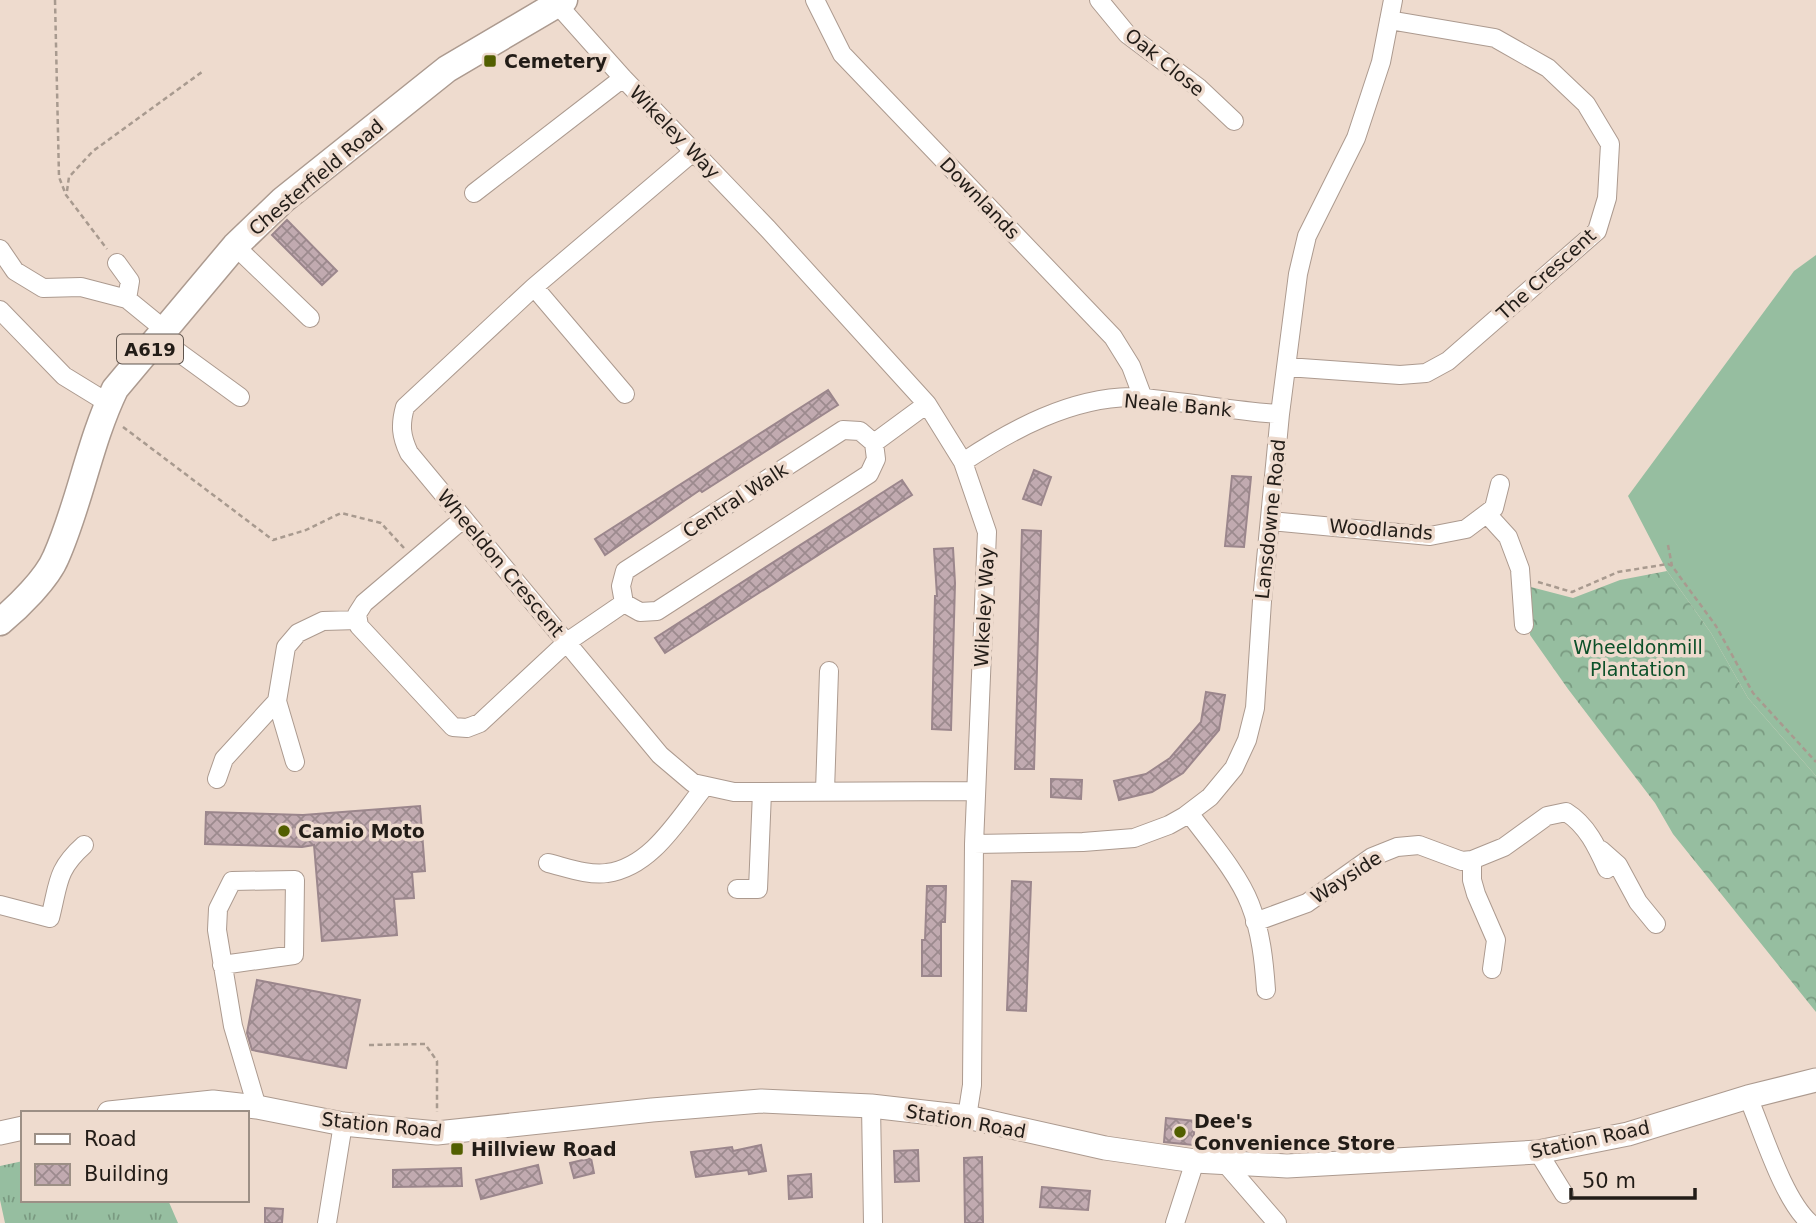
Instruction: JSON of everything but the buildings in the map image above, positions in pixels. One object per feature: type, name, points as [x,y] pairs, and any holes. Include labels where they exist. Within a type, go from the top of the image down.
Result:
[{"type":"highway","name":"Chesterfield Road","points":[[0,622],[20,606],[56,560],[114,389],[235,246],[283,200],[447,69],[560,2]]},
{"type":"main road","name":"Station Road","points":[[128,1111],[213,1102],[257,1107],[343,1124],[437,1133],[761,1101],[871,1106],[967,1117],[1105,1148],[1195,1161],[1287,1166],[1538,1153],[1628,1134],[1748,1097],[1816,1080]]},
{"type":"main road","points":[[0,1133],[21,1128]]},
{"type":"street","name":"Downlands","points":[[815,0],[842,54],[1113,337],[1131,366],[1143,398]]},
{"type":"street","name":"Oak Close","points":[[1099,0],[1127,34],[1199,88],[1234,121]]},
{"type":"street","name":"Lansdowne Road","points":[[974,844],[1134,838],[1170,825],[1189,813],[1210,797],[1234,768],[1247,740],[1255,708],[1280,414],[1298,274],[1307,236],[1356,138],[1381,62],[1393,0]]},
{"type":"street","name":"Wikeley Way","points":[[560,2],[623,78],[768,229],[927,404],[963,462],[987,532],[975,791],[972,1084],[967,1117]]},
{"type":"street","name":"The Crescent","points":[[1287,367],[1399,375],[1426,373],[1448,361],[1597,231],[1607,198],[1610,144],[1586,104],[1548,68],[1495,38],[1389,20]]},
{"type":"street","points":[[474,193],[623,78]]},
{"type":"street","name":"Wheeldon Crescent","points":[[693,152],[534,287],[405,407],[400,425],[402,440],[409,453],[463,519],[660,755],[693,783],[734,792],[975,791]]},
{"type":"street","points":[[235,246],[310,318]]},
{"type":"street","points":[[0,249],[15,271],[43,288],[80,287],[127,299],[162,334],[240,397]]},
{"type":"street","points":[[117,263],[130,281],[127,299]]},
{"type":"street","points":[[534,287],[625,394]]},
{"type":"street","points":[[0,310],[64,376],[106,408]]},
{"type":"street","name":"Neale Bank","points":[[963,462],[998,439],[1036,420],[1080,405],[1131,397],[1280,414]]},
{"type":"street","points":[[463,519],[364,603],[357,614],[359,626],[453,727],[467,728],[480,723],[567,642],[624,603],[640,612],[657,611],[869,474],[876,459],[874,443],[927,404]]},
{"type":"street","name":"Central Walk","points":[[624,603],[621,586],[625,571],[843,430],[860,431],[874,443]]},
{"type":"street","points":[[1500,484],[1494,508],[1486,514],[1508,537],[1520,576],[1524,625]]},
{"type":"street","name":"Woodlands","points":[[1270,521],[1430,536],[1466,529],[1486,514]]},
{"type":"street","points":[[295,762],[277,701],[286,647],[298,632],[323,621],[358,620]]},
{"type":"street","points":[[825,791],[829,671]]},
{"type":"street","points":[[217,779],[224,759],[277,701]]},
{"type":"street","points":[[548,863],[605,874],[632,866],[649,855],[705,786]]},
{"type":"street","points":[[737,889],[758,889],[762,792]]},
{"type":"street","points":[[1492,969],[1496,940],[1476,894],[1472,880],[1472,860],[1504,847],[1555,813],[1566,812],[1583,826],[1598,848],[1607,869]]},
{"type":"street","points":[[1189,813],[1226,863],[1250,903],[1264,953],[1266,990]]},
{"type":"street","points":[[0,905],[50,918],[61,869],[84,845]]},
{"type":"street","name":"Wayside","points":[[1255,922],[1307,903],[1372,857],[1396,847],[1419,845],[1462,861],[1472,860]]},
{"type":"street","points":[[1598,848],[1618,864],[1638,902],[1656,924]]},
{"type":"street","points":[[222,965],[294,955],[295,880],[232,881],[218,909],[217,930],[222,965],[233,1026],[257,1107]]},
{"type":"street","points":[[1748,1097],[1784,1183],[1800,1214],[1810,1223]]},
{"type":"street","points":[[871,1106],[873,1223]]},
{"type":"street","points":[[327,1223],[343,1124]]},
{"type":"street","points":[[1538,1153],[1564,1194]]},
{"type":"street","points":[[1175,1223],[1195,1161]]},
{"type":"street","points":[[1225,1163],[1277,1223]]},
{"type":"path","points":[[55,0],[59,177],[66,195],[117,263]]},
{"type":"path","points":[[66,195],[69,177],[93,151],[202,72]]},
{"type":"path","points":[[106,408],[273,540],[306,530],[341,513],[381,523],[415,560]]},
{"type":"path","points":[[1668,545],[1672,566],[1716,626],[1753,693],[1816,762]]},
{"type":"path","points":[[1520,576],[1572,592],[1618,572],[1668,564],[1672,566]]},
{"type":"path","points":[[369,1045],[425,1044],[437,1061],[437,1133]]},
{"type":"green space","points":[[1816,255],[1816,776],[1748,698],[1711,633],[1667,571],[1628,496],[1794,271]]},
{"type":"green space","name":"Wheeldonmill Plantation","points":[[1667,571],[1711,633],[1748,698],[1816,776],[1816,1012],[1673,834],[1655,803],[1530,635],[1527,586],[1573,598],[1620,580]]},
{"type":"green space","points":[[21,1161],[21,1202],[169,1202],[178,1223],[5,1223],[0,1200],[0,1166]]},
{"type":"place","name":"Cemetery","points":[[490,61]]},
{"type":"place","name":"Camio Moto","points":[[284,831]]},
{"type":"place","name":"Dee's Convenience Store","points":[[1180,1132]]},
{"type":"place","name":"Hillview Road","points":[[457,1149]]}]
